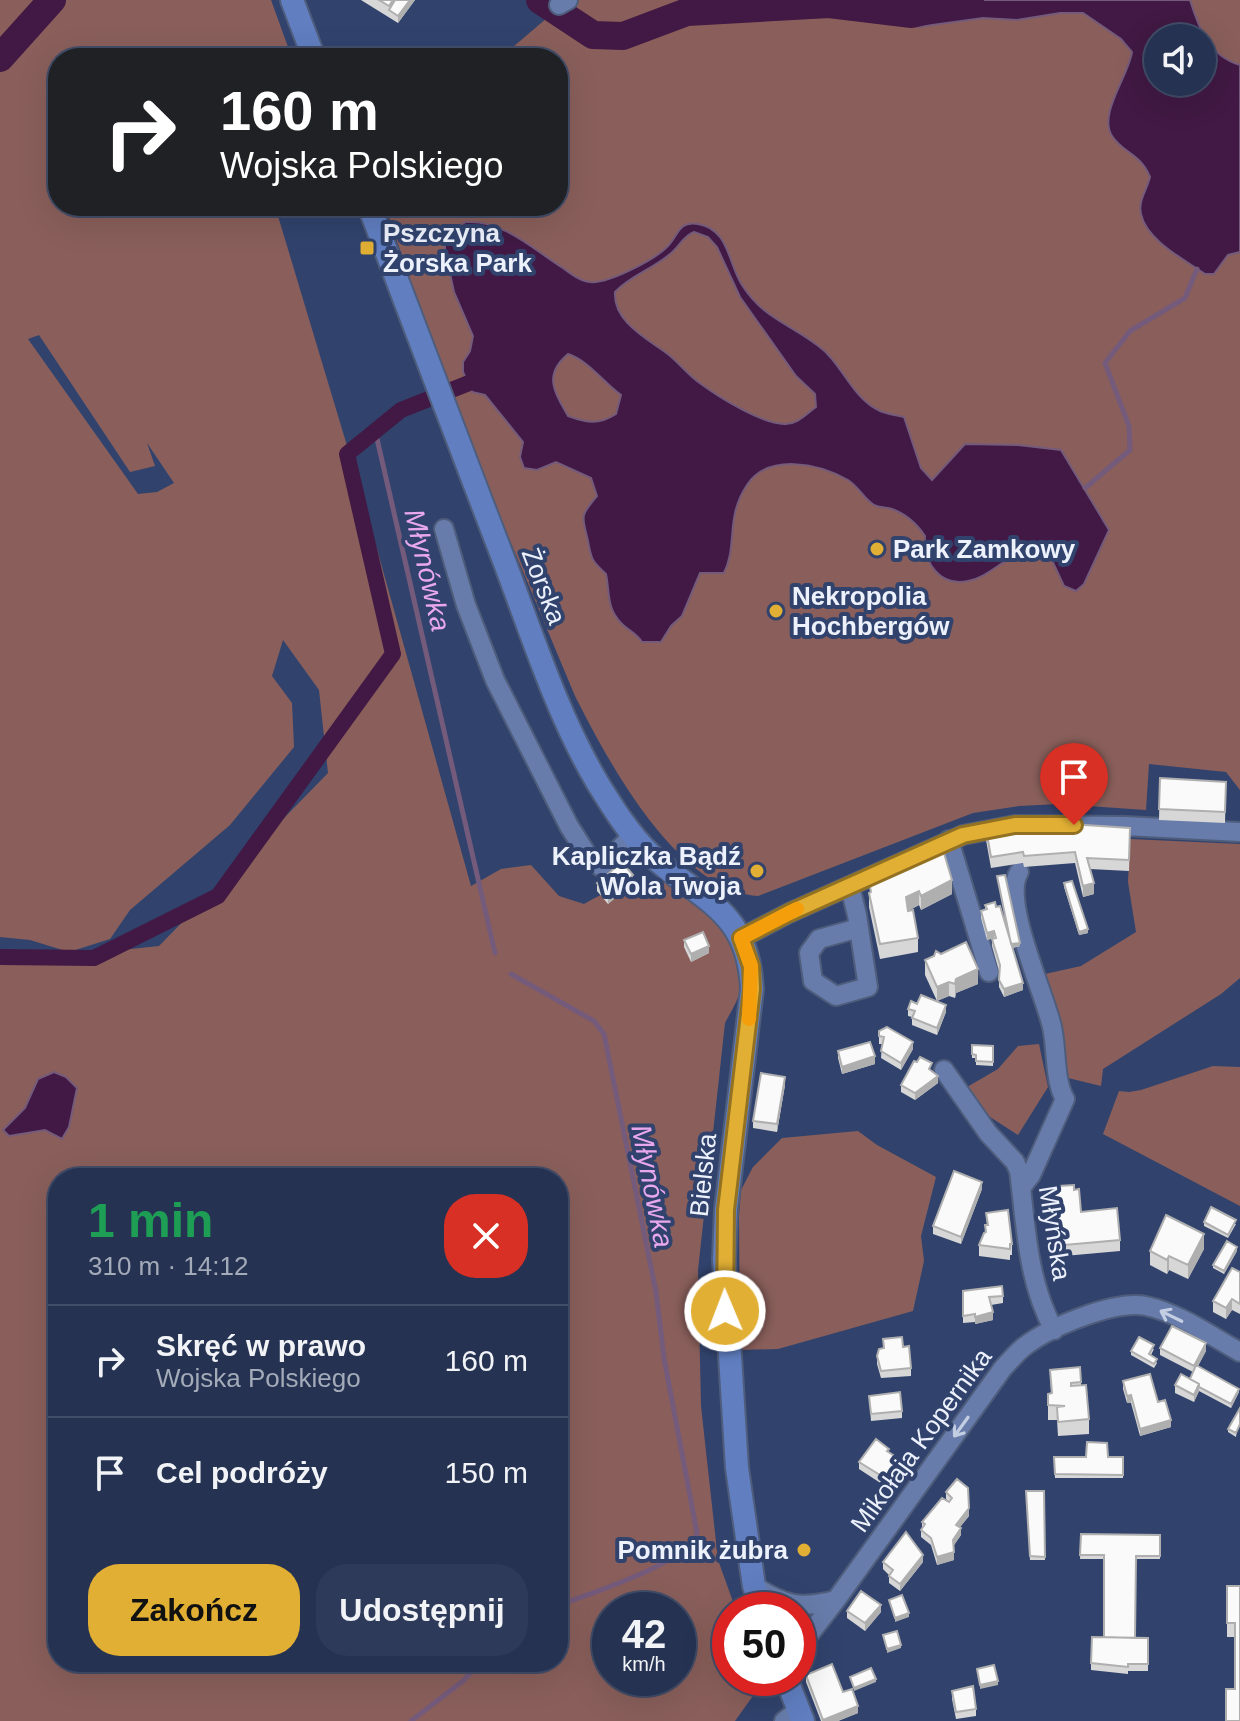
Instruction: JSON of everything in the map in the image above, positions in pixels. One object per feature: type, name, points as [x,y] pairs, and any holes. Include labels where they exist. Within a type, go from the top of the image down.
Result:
[{"type":"main road","points":[[292,0],[310,48]]},
{"type":"main road","name":"Żorska","points":[[373,216],[566,722],[615,812],[633,835],[652,855],[714,903],[741,938]]},
{"type":"main road","name":"Bielska","points":[[741,938],[751,966],[752,989],[726,1210],[725,1285],[737,1468],[756,1592]]},
{"type":"main road","points":[[790,1696],[795,1717]]},
{"type":"street","points":[[444,529],[466,605],[485,655],[569,826],[588,856],[601,867],[633,835]]},
{"type":"street","points":[[741,938],[949,840],[1015,825],[1100,825],[1240,832]]},
{"type":"street","points":[[949,840],[989,972]]},
{"type":"street","points":[[1019,872],[1015,878],[1015,893],[1019,917],[1051,1023],[1058,1080],[1065,1099],[1031,1175],[1021,1188]]},
{"type":"street","points":[[850,887],[859,928]]},
{"type":"street","name":"Młyńska","points":[[944,1070],[1019,1171],[1032,1275],[1041,1307],[1054,1330]]},
{"type":"street","name":"Mikołaja Kopernika","points":[[816,1626],[1003,1368],[1025,1346],[1054,1330],[1108,1310],[1137,1305],[1170,1315],[1240,1352]]},
{"type":"street","points":[[754,1586],[771,1597],[793,1605],[806,1607],[836,1600]]},
{"type":"shaded area","points":[[0,0],[271,0],[288,48],[48,48],[48,216],[278,216],[363,499],[471,886],[501,869],[531,865],[559,896],[584,904],[626,884],[661,879],[679,889],[715,921],[738,959],[740,989],[725,1023],[698,1270],[701,1406],[718,1560],[730,1592],[712,1592],[712,1696],[753,1696],[735,1721],[0,1721],[0,963],[159,946],[328,773],[319,690],[283,640],[272,676],[292,703],[294,747],[230,825],[130,910],[110,939],[69,952],[30,940],[0,937]],"holes":[[[39,335],[130,472],[155,466],[147,443],[174,483],[157,492],[138,494],[28,339]]]},
{"type":"shaded area","name":"Park Zamkowy","points":[[568,0],[1240,0],[1240,790],[1226,772],[1149,764],[1146,810],[1059,804],[973,813],[758,896],[728,888],[699,871],[673,847],[626,786],[575,696],[452,402],[388,216],[568,216],[568,48],[512,48]]},
{"type":"shaded area","points":[[905,0],[1190,0],[1198,24],[1144,24],[1144,96],[1216,96],[1216,51],[1240,65],[1240,252],[1228,255],[1214,274],[1205,274],[1158,241],[1144,223],[1141,204],[1150,177],[1142,163],[1112,136],[1109,127],[1111,106],[1132,52],[1121,39],[1083,13],[1060,13],[1017,20],[983,18],[918,27]]},
{"type":"shaded area","points":[[466,222],[493,226],[517,237],[576,277],[598,282],[652,258],[671,243],[686,224],[708,227],[722,240],[737,276],[758,305],[826,352],[861,398],[870,405],[904,417],[921,468],[932,480],[965,444],[1061,450],[1109,530],[1084,584],[1076,591],[1064,586],[1050,556],[1031,555],[1013,557],[968,581],[949,580],[930,563],[925,536],[906,517],[892,509],[874,505],[852,483],[836,474],[808,466],[780,465],[756,475],[740,497],[724,573],[700,573],[682,616],[661,642],[642,642],[613,612],[606,574],[591,556],[584,518],[597,496],[591,478],[556,462],[537,470],[524,468],[520,457],[523,442],[485,395],[472,392],[463,372],[463,362],[470,351],[473,336],[454,292],[445,250],[450,231]],"holes":[[[694,232],[708,237],[717,247],[740,297],[796,376],[815,394],[816,407],[797,421],[775,423],[719,396],[633,329],[620,312],[615,292],[663,259]],[[568,354],[589,367],[621,395],[616,414],[593,422],[568,416],[553,384],[555,369]]]},
{"type":"shaded area","points":[[1130,839],[1240,844],[1240,978],[1221,994],[1103,1069],[1101,1086],[1064,1077],[1063,1044],[1045,974],[1081,966],[1136,932],[1128,882]]},
{"type":"shaded area","points":[[1039,1044],[1048,1087],[1018,1135],[990,1117],[967,1087],[998,1069],[1018,1046]]},
{"type":"shaded area","points":[[1213,1066],[1240,1067],[1240,1206],[1103,1134],[1119,1091],[1141,1090]]},
{"type":"shaded area","points":[[54,1072],[66,1077],[77,1088],[69,1127],[62,1139],[45,1130],[9,1136],[3,1130],[25,1108],[38,1079]]},
{"type":"shaded area","points":[[858,1131],[877,1145],[936,1177],[921,1236],[924,1261],[913,1311],[778,1349],[740,1350],[739,1216],[741,1190],[753,1167],[782,1138]]},
{"type":"building","points":[[379,0],[393,0],[389,6]]},
{"type":"building","points":[[395,0],[410,0],[398,16],[389,10]]},
{"type":"building","points":[[1160,778],[1226,782],[1225,812],[1159,809]]},
{"type":"building","points":[[1055,823],[1130,828],[1129,860],[1087,858],[1094,883],[1083,886],[1075,852],[1024,856],[1023,852],[991,857],[986,829]]},
{"type":"building","points":[[941,843],[952,880],[921,896],[919,891],[906,897],[908,911],[913,910],[918,938],[880,944],[870,887],[880,871]]},
{"type":"building","points":[[622,862],[633,875],[608,896],[597,883]]},
{"type":"building","points":[[1005,875],[1020,943],[1011,944],[997,876]]},
{"type":"building","points":[[1072,881],[1088,929],[1079,932],[1064,883]]},
{"type":"building","points":[[995,902],[996,907],[1000,906],[1023,983],[1004,989],[999,980],[1000,965],[992,939],[996,938],[994,931],[987,933],[981,911],[987,909],[985,905]]},
{"type":"building","points":[[703,932],[709,946],[691,954],[684,940]]},
{"type":"building","points":[[966,942],[978,969],[956,979],[955,984],[949,982],[937,987],[925,960],[934,956],[936,951],[941,954]]},
{"type":"building","points":[[921,995],[946,1005],[937,1028],[912,1018],[915,1011],[908,1009],[911,1001],[917,1004]]},
{"type":"building","points":[[887,1027],[913,1042],[901,1063],[881,1051],[884,1037],[879,1036],[879,1031]]},
{"type":"building","points":[[870,1042],[875,1056],[842,1067],[838,1051]]},
{"type":"building","points":[[972,1045],[993,1046],[993,1062],[976,1061]]},
{"type":"building","points":[[920,1057],[932,1063],[929,1069],[938,1076],[915,1093],[901,1085],[914,1061],[917,1062]]},
{"type":"building","points":[[761,1073],[785,1077],[777,1124],[753,1121]]},
{"type":"building","points":[[954,1171],[982,1182],[961,1237],[933,1226]]},
{"type":"building","points":[[1074,1185],[1074,1190],[1079,1189],[1081,1212],[1117,1208],[1120,1240],[1053,1246],[1047,1192],[1060,1191],[1059,1186]]},
{"type":"building","points":[[1211,1207],[1236,1220],[1228,1235],[1204,1222]]},
{"type":"building","points":[[1008,1210],[1010,1249],[979,1245],[986,1232],[985,1225],[988,1225],[986,1213]]},
{"type":"building","points":[[1166,1215],[1204,1234],[1188,1265],[1169,1256],[1167,1260],[1150,1251]]},
{"type":"building","points":[[1227,1241],[1237,1247],[1224,1271],[1213,1265]]},
{"type":"building","points":[[1232,1268],[1240,1272],[1240,1304],[1232,1299],[1226,1308],[1213,1301]]},
{"type":"building","points":[[1002,1286],[1003,1296],[989,1297],[993,1312],[975,1317],[975,1314],[963,1316],[963,1291]]},
{"type":"building","points":[[1172,1326],[1206,1343],[1194,1366],[1160,1348]]},
{"type":"building","points":[[902,1337],[903,1347],[909,1346],[911,1368],[881,1371],[877,1356],[879,1349],[884,1348],[883,1339]]},
{"type":"building","points":[[1139,1337],[1154,1345],[1149,1354],[1157,1359],[1154,1364],[1131,1351]]},
{"type":"building","points":[[1196,1365],[1239,1389],[1231,1404],[1190,1379]]},
{"type":"building","points":[[1080,1367],[1081,1382],[1071,1383],[1071,1386],[1086,1385],[1089,1419],[1058,1422],[1057,1407],[1065,1406],[1048,1405],[1048,1394],[1052,1393],[1050,1370]]},
{"type":"building","points":[[1150,1374],[1158,1402],[1165,1400],[1171,1420],[1140,1429],[1131,1395],[1127,1396],[1123,1381]]},
{"type":"building","points":[[1181,1374],[1199,1384],[1194,1395],[1175,1385]]},
{"type":"building","points":[[900,1392],[902,1411],[871,1414],[869,1396]]},
{"type":"building","points":[[1240,1408],[1240,1424],[1236,1433],[1228,1429]]},
{"type":"building","points":[[876,1439],[899,1459],[885,1478],[859,1462]]},
{"type":"building","points":[[1087,1442],[1107,1443],[1108,1457],[1123,1457],[1123,1475],[1055,1474],[1054,1457],[1086,1457]]},
{"type":"building","points":[[957,1479],[968,1488],[969,1508],[956,1525],[961,1528],[953,1540],[954,1552],[937,1557],[931,1538],[921,1530],[925,1524],[922,1522],[942,1498],[949,1502],[952,1498],[946,1492]]},
{"type":"building","points":[[1026,1491],[1044,1491],[1045,1557],[1030,1556]]},
{"type":"building","points":[[906,1532],[923,1555],[900,1584],[889,1576],[893,1570],[883,1562]]},
{"type":"building","points":[[1081,1534],[1160,1535],[1160,1556],[1136,1556],[1135,1638],[1104,1637],[1104,1555],[1080,1555]]},
{"type":"building","points":[[1227,1586],[1240,1586],[1240,1721],[1226,1721],[1226,1689],[1235,1689],[1235,1623],[1227,1623]]},
{"type":"building","points":[[861,1591],[881,1605],[865,1623],[847,1611]]},
{"type":"building","points":[[902,1595],[909,1613],[895,1618],[889,1600]]},
{"type":"building","points":[[897,1631],[901,1645],[887,1649],[883,1635]]},
{"type":"building","points":[[1092,1637],[1148,1638],[1148,1664],[1128,1664],[1128,1667],[1091,1663]]},
{"type":"building","points":[[832,1664],[843,1692],[852,1689],[858,1706],[823,1720],[814,1696],[816,1671]]},
{"type":"building","points":[[994,1665],[998,1681],[980,1685],[977,1669]]},
{"type":"building","points":[[871,1668],[876,1679],[854,1688],[850,1677]]},
{"type":"building","points":[[973,1686],[976,1709],[956,1712],[952,1691]]},
{"type":"waterway","points":[[0,58],[52,0]]},
{"type":"waterway","points":[[540,0],[593,35],[623,36],[687,12],[829,4],[912,14],[970,0]]},
{"type":"waterway","points":[[1085,488],[1130,450],[1129,426],[1105,363],[1130,331],[1185,298],[1197,269]]},
{"type":"waterway","points":[[0,957],[94,958],[218,896],[393,654],[347,454],[401,410],[469,383]]},
{"type":"waterway","name":"Młynówka","points":[[375,430],[495,953]]},
{"type":"waterway","name":"Młynówka","points":[[511,974],[594,1021],[604,1034],[656,1292],[664,1358],[697,1533],[689,1545],[657,1566],[568,1602]]},
{"type":"waterway","name":"Młynówka","points":[[411,1721],[471,1672]]},
{"type":"slow traffic","points":[[749,1019],[751,966],[741,938],[797,909]]},
{"type":"place","name":"Pszczyna Żorska Park","points":[[367,248]]},
{"type":"place","name":"Park Zamkowy","points":[[877,549]]},
{"type":"place","name":"Nekropolia Hochbergów","points":[[776,611]]},
{"type":"place","name":"Kapliczka Bądź Wola Twoja","points":[[757,871]]},
{"type":"place","name":"Pomnik żubra","points":[[804,1550]]},
{"type":"route","points":[[725,1311],[726,1210],[752,989],[751,966],[741,938],[789,913],[963,835],[1015,825],[1074,825]]}]
